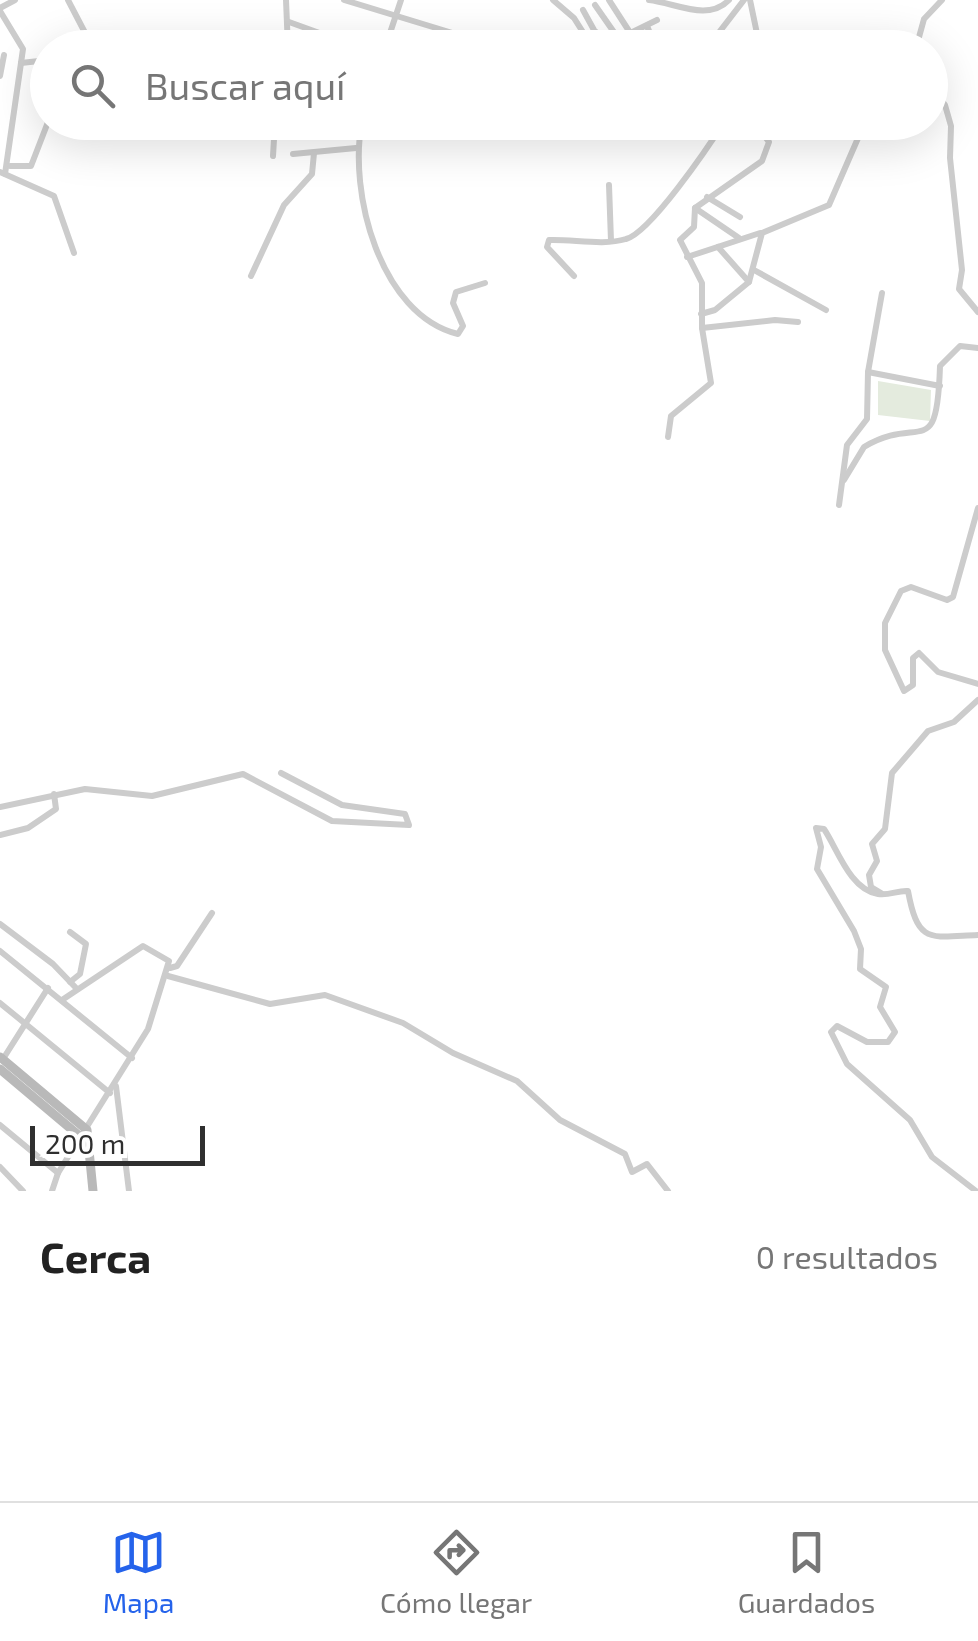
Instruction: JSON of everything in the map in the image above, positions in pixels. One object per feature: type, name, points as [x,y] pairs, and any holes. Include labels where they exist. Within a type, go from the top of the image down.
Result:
[{"type":"main road","points":[[1,1062],[86,1137],[93,1191]]},
{"type":"street","points":[[15,0],[0,9],[21,42],[9,166],[2,173],[54,196],[74,252]]},
{"type":"street","points":[[68,0],[82,30]]},
{"type":"street","points":[[286,0],[289,30]]},
{"type":"street","points":[[344,0],[444,30]]},
{"type":"street","points":[[391,30],[401,0]]},
{"type":"street","points":[[553,0],[584,30]]},
{"type":"street","points":[[609,0],[632,30]]},
{"type":"street","points":[[649,0],[705,12],[720,9],[729,0]]},
{"type":"street","points":[[722,30],[747,0]]},
{"type":"street","points":[[747,0],[755,30]]},
{"type":"street","points":[[921,30],[924,20],[942,0]]},
{"type":"street","points":[[595,5],[615,30]]},
{"type":"street","points":[[583,10],[594,30]]},
{"type":"street","points":[[638,30],[657,20]]},
{"type":"street","points":[[290,22],[312,30]]},
{"type":"street","points":[[647,26],[649,30]]},
{"type":"street","points":[[0,76],[4,54]]},
{"type":"street","points":[[21,64],[30,63]]},
{"type":"street","points":[[948,113],[962,270],[959,289],[978,312]]},
{"type":"street","points":[[9,166],[30,166],[41,140]]},
{"type":"street","points":[[273,156],[274,140]]},
{"type":"street","points":[[358,140],[367,227],[413,308],[436,327],[458,334],[462,326],[454,296],[463,286],[485,283]]},
{"type":"street","points":[[574,276],[547,247],[549,240],[611,241],[645,230],[714,140]]},
{"type":"street","points":[[668,438],[671,416],[711,383],[702,328],[702,283],[680,240],[694,226],[695,208],[762,161],[767,140]]},
{"type":"street","points":[[687,257],[762,233],[828,205],[858,140]]},
{"type":"street","points":[[293,154],[356,148]]},
{"type":"street","points":[[251,276],[284,205],[312,174],[314,153]]},
{"type":"street","points":[[608,185],[611,241]]},
{"type":"street","points":[[708,197],[740,217]]},
{"type":"street","points":[[695,208],[740,238]]},
{"type":"street","points":[[702,314],[714,310],[749,282],[762,233]]},
{"type":"street","points":[[718,247],[749,282]]},
{"type":"street","points":[[754,270],[826,310]]},
{"type":"street","points":[[839,505],[846,445],[867,419],[868,372],[882,293]]},
{"type":"street","points":[[702,328],[775,320],[798,322]]},
{"type":"street","points":[[844,480],[864,447],[917,434],[934,421],[939,412],[940,366],[946,356],[960,346],[978,348]]},
{"type":"street","points":[[868,372],[940,386]]},
{"type":"street","points":[[978,508],[954,597],[947,600],[906,588],[886,616],[884,650],[904,690],[913,685],[914,658],[919,654],[938,672],[978,684]]},
{"type":"street","points":[[884,896],[871,887],[869,874],[877,861],[872,844],[885,830],[890,777],[924,734],[954,722],[978,700]]},
{"type":"street","points":[[0,807],[102,788],[152,796],[243,774],[332,820],[409,825],[405,814],[342,805],[282,774]]},
{"type":"street","points":[[0,835],[42,821],[56,809],[54,794]]},
{"type":"street","points":[[976,1191],[932,1157],[910,1120],[847,1064],[834,1040],[832,1029],[837,1026],[874,1044],[888,1042],[895,1032],[880,1007],[886,986],[860,968],[862,949],[818,870],[821,847],[816,828],[824,829],[838,859],[865,889],[884,896],[908,892],[914,922],[935,936],[978,935]]},
{"type":"street","points":[[52,1191],[58,1173],[86,1137],[132,1058],[169,972],[212,913]]},
{"type":"street","points":[[0,924],[74,985]]},
{"type":"street","points":[[62,1000],[80,974],[86,944],[70,932]]},
{"type":"street","points":[[74,985],[143,946],[166,958],[169,972]]},
{"type":"street","points":[[0,950],[132,1058]]},
{"type":"street","points":[[169,972],[270,1004],[326,995],[403,1023],[453,1053],[517,1082],[560,1120],[624,1154],[632,1172],[647,1164],[668,1191]]},
{"type":"street","points":[[1,1062],[48,988]]},
{"type":"street","points":[[0,1003],[110,1093]]},
{"type":"street","points":[[116,1085],[128,1191]]},
{"type":"street","points":[[0,1125],[58,1173]]},
{"type":"street","points":[[0,1168],[23,1191]]},
{"type":"shaded area","points":[[878,381],[931,390],[930,421],[878,415]]}]
